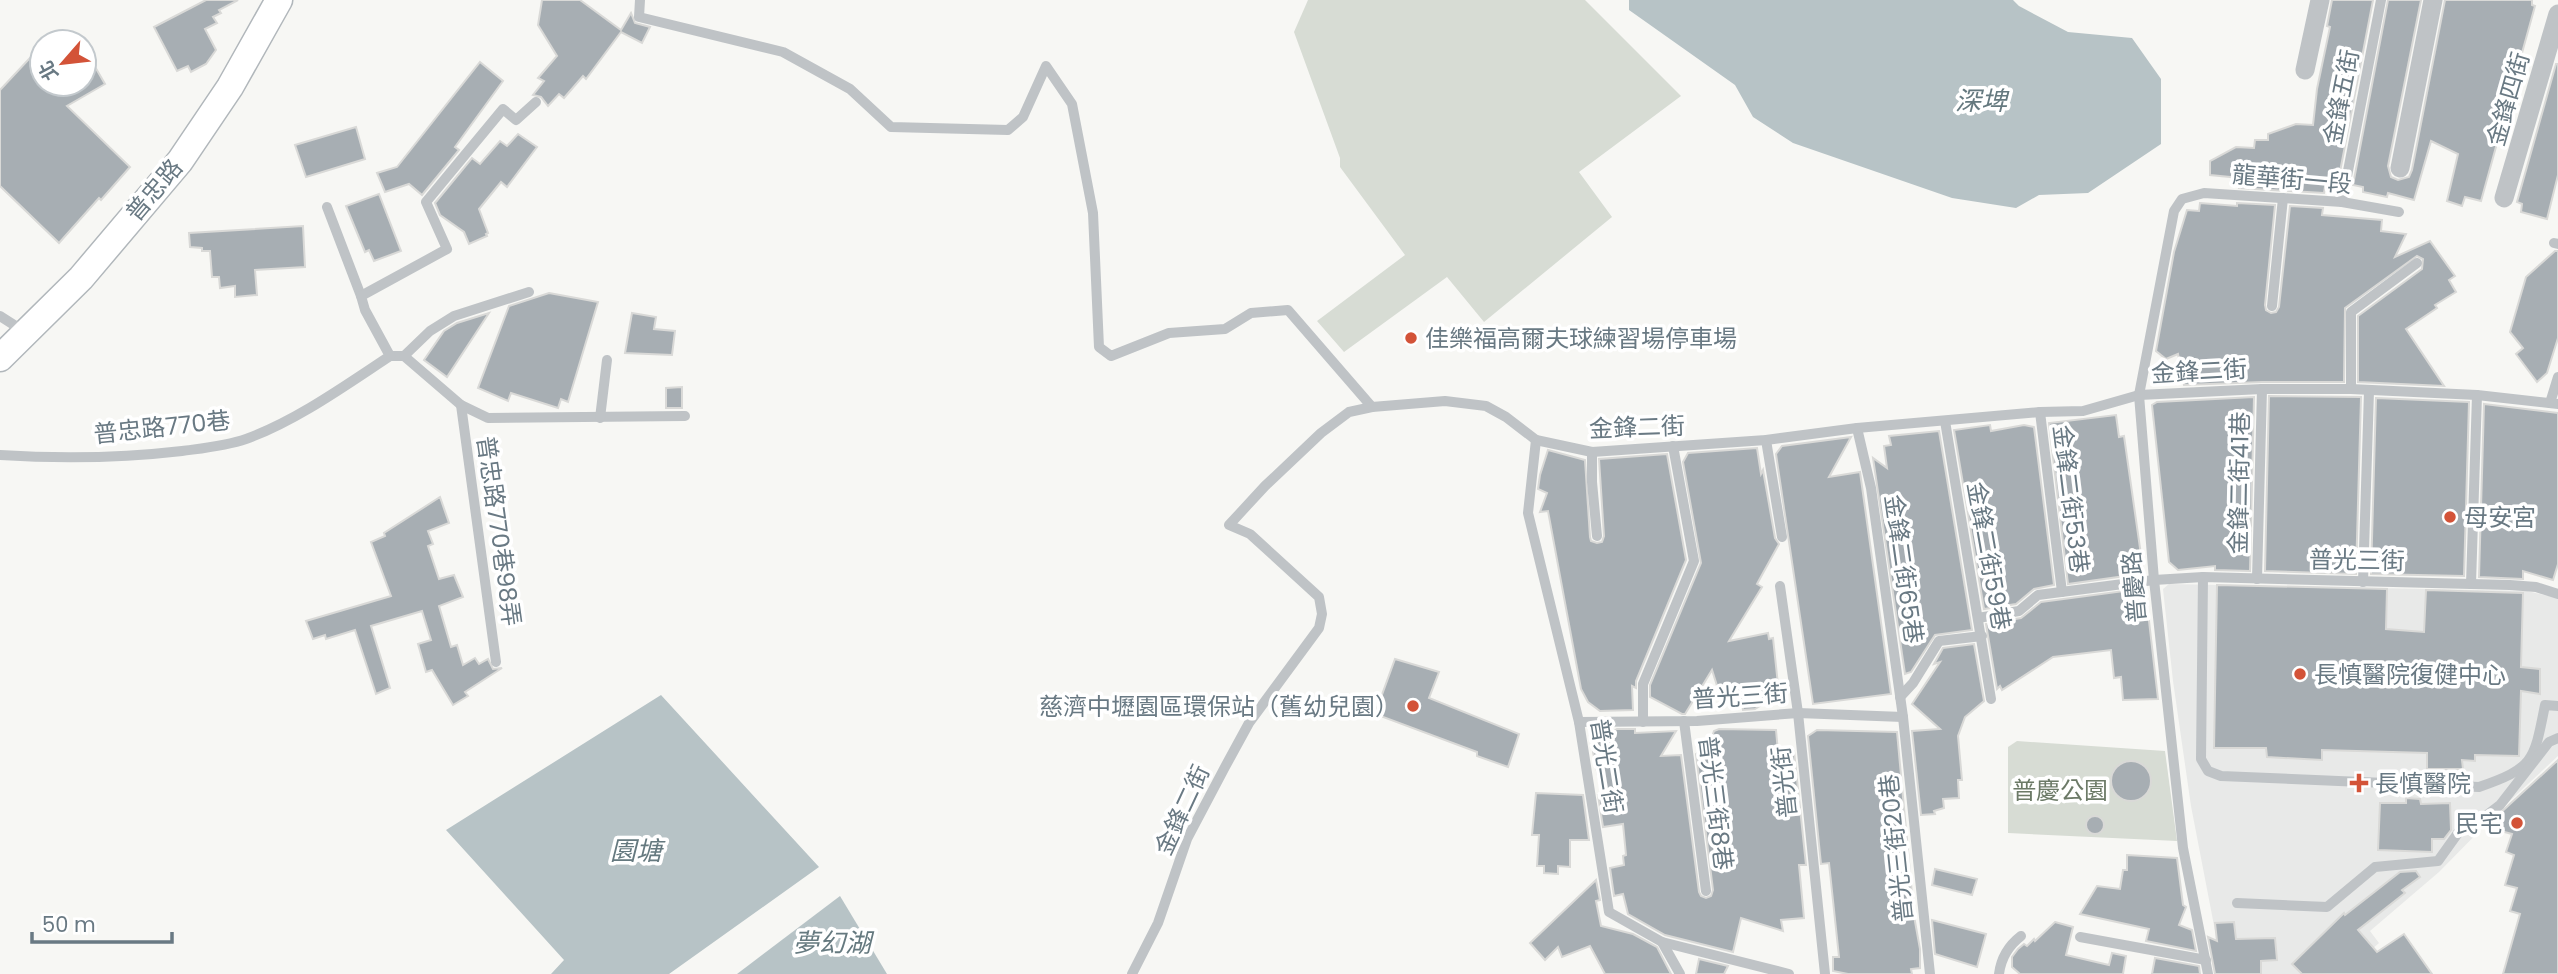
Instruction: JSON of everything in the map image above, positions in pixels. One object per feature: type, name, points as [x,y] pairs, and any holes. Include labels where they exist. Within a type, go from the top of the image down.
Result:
[{"type":"street","name":"普忠路","points":[[0,358],[81,278],[180,160],[230,87],[279,0]]},
{"type":"street","points":[[2305,70],[2320,0]]},
{"type":"street","points":[[2400,168],[2433,0]]},
{"type":"street","name":"金鋒四街","points":[[2504,198],[2558,14]]},
{"type":"lane","points":[[640,0],[639,17],[783,52],[850,89],[891,127],[1008,130],[1023,117],[1046,66],[1072,104],[1091,199],[1099,347],[1111,356],[1169,334],[1225,329],[1251,313],[1288,310],[1372,407]]},
{"type":"lane","name":"金鋒五街","points":[[2342,202],[2381,0]]},
{"type":"lane","points":[[361,296],[447,249],[426,202],[503,109],[516,120],[536,102]]},
{"type":"lane","name":"龍華街一段","points":[[2182,199],[2204,193],[2342,202],[2399,212]]},
{"type":"lane","points":[[2272,306],[2284,198]]},
{"type":"lane","name":"普慶路","points":[[2182,199],[2174,211],[2139,395],[2154,580],[2183,848],[2208,974]]},
{"type":"lane","points":[[327,206],[366,310],[390,356],[404,356],[461,405],[488,418],[685,416]]},
{"type":"lane","points":[[2351,389],[2351,312],[2417,263]]},
{"type":"lane","points":[[404,356],[430,331],[454,316],[529,292]]},
{"type":"lane","points":[[0,316],[26,332]]},
{"type":"lane","name":"普忠路770巷","points":[[0,455],[46,458],[144,456],[214,447],[245,439],[280,424],[352,382],[390,356]]},
{"type":"lane","points":[[600,418],[607,360]]},
{"type":"lane","points":[[2554,404],[2558,377]]},
{"type":"lane","name":"金鋒二街","points":[[1132,974],[1158,923],[1187,839],[1225,766],[1250,723],[1319,628],[1322,614],[1319,597],[1250,534],[1229,525],[1265,486],[1321,433],[1349,412],[1372,407],[1446,401],[1486,406],[1506,417],[1536,440],[1592,452],[1766,440],[1857,428],[2040,412],[2083,411],[2139,395],[2262,388],[2477,395],[2554,404]]},
{"type":"lane","name":"金鋒二街41巷","points":[[2257,579],[2262,388]]},
{"type":"lane","points":[[2363,582],[2369,391]]},
{"type":"lane","points":[[2471,584],[2477,395]]},
{"type":"lane","name":"普忠路770巷98弄","points":[[461,405],[496,662]]},
{"type":"lane","name":"金鋒二街53巷","points":[[2040,412],[2062,592]]},
{"type":"lane","name":"金鋒二街59巷","points":[[1945,421],[1992,699]]},
{"type":"lane","name":"金鋒二街65巷","points":[[1857,428],[1871,488],[1903,718]]},
{"type":"lane","name":"普光二街","points":[[1536,440],[1528,513],[1579,722],[1609,912],[1662,942],[1789,974]]},
{"type":"lane","points":[[1766,440],[1782,537]]},
{"type":"lane","points":[[1643,722],[1643,684],[1694,561],[1673,446]]},
{"type":"lane","points":[[1592,452],[1597,536]]},
{"type":"lane","points":[[2203,577],[2201,759],[2208,771],[2221,776],[2479,787],[2508,777],[2528,763],[2538,743],[2545,705],[2558,706]]},
{"type":"lane","name":"普光三街","points":[[1978,618],[2019,611],[2038,594],[2203,577],[2536,587],[2558,594]]},
{"type":"lane","name":"普光街","points":[[1780,586],[1798,713],[1825,974]]},
{"type":"lane","points":[[1900,697],[1913,683],[1939,640],[1982,636]]},
{"type":"lane","name":"普光三街","points":[[1579,722],[1684,721],[1798,713],[1903,718]]},
{"type":"lane","name":"普光三街20巷","points":[[1903,718],[1930,974]]},
{"type":"lane","name":"普光三街8巷","points":[[1684,721],[1706,891]]},
{"type":"lane","points":[[2237,903],[2327,907],[2375,867],[2438,861],[2468,819],[2483,818],[2500,805],[2549,742],[2558,738]]},
{"type":"lane","points":[[1999,974],[2000,965],[2010,945],[2021,936]]},
{"type":"lane","points":[[2080,937],[2206,960]]},
{"type":"lane","points":[[1662,942],[1680,974]]},
{"type":"shaded area","name":"長慎醫院","points":[[2169,584],[2527,591],[2558,598],[2558,756],[2439,872],[2370,931],[2379,943],[2344,974],[2221,974],[2191,806],[2173,681],[2163,589]]},
{"type":"green space","points":[[1308,0],[1585,0],[1681,96],[1579,172],[1612,217],[1484,322],[1447,277],[1344,352],[1317,321],[1405,255],[1340,167],[1340,158],[1294,32]]},
{"type":"green space","name":"普慶公園","points":[[2017,741],[2165,751],[2177,841],[2008,833],[2008,747]]},
{"type":"water","name":"深埤","points":[[1629,0],[2013,0],[2019,6],[2068,32],[2132,38],[2161,79],[2161,144],[2088,193],[2039,195],[2016,208],[1952,198],[1793,143],[1753,117],[1735,85],[1629,10]]},
{"type":"water","name":"園塘","points":[[661,695],[819,867],[669,974],[551,974],[564,960],[446,830]]},
{"type":"water","name":"夢幻湖","points":[[840,896],[887,974],[737,974]]},
{"type":"building","points":[[206,0],[238,0],[219,10],[221,13],[213,17],[217,23],[205,29],[216,50],[206,64],[191,72],[188,66],[177,71],[154,27]]},
{"type":"building","points":[[542,0],[580,0],[621,30],[631,13],[635,23],[650,27],[642,43],[621,32],[586,79],[583,76],[564,98],[559,94],[548,106],[541,97],[533,95],[544,81],[538,78],[557,56],[538,25]]},
{"type":"building","points":[[2332,0],[2373,0],[2338,182],[2326,180],[2324,193],[2239,188],[2240,178],[2210,175],[2210,161],[2236,147],[2254,148],[2255,140],[2268,140],[2268,134],[2296,124],[2313,125]]},
{"type":"building","points":[[2388,0],[2421,0],[2388,166],[2391,177],[2398,180],[2409,177],[2412,170],[2445,0],[2532,0],[2532,5],[2535,6],[2481,201],[2465,197],[2462,206],[2447,201],[2458,154],[2431,141],[2414,200],[2388,193],[2387,197],[2363,192],[2363,187],[2353,185]]},
{"type":"building","points":[[28,60],[28,98],[81,98],[67,106],[130,167],[59,243],[0,186],[0,90]]},
{"type":"building","points":[[480,62],[503,81],[455,147],[459,150],[422,195],[409,184],[385,192],[377,173],[397,167]]},
{"type":"building","points":[[2556,64],[2558,175],[2547,219],[2521,212],[2522,204],[2517,202]]},
{"type":"building","points":[[98,72],[105,84],[98,88]]},
{"type":"building","points":[[356,127],[365,159],[306,177],[295,145]]},
{"type":"building","points":[[518,134],[537,147],[507,187],[501,182],[479,209],[488,233],[469,244],[464,232],[440,215],[435,203],[472,158],[480,164],[500,141],[507,146]]},
{"type":"building","points":[[379,194],[401,251],[374,261],[369,250],[365,252],[346,206]]},
{"type":"building","points":[[2200,203],[2275,205],[2265,305],[2266,310],[2271,313],[2276,312],[2279,307],[2290,206],[2323,208],[2322,215],[2382,220],[2381,231],[2406,234],[2395,257],[2430,241],[2455,276],[2449,280],[2456,292],[2406,329],[2444,386],[2358,382],[2358,316],[2422,269],[2423,259],[2417,256],[2345,308],[2344,382],[2184,385],[2178,354],[2166,359],[2156,351],[2174,252],[2187,210],[2199,211]]},
{"type":"building","points":[[303,226],[305,267],[255,270],[257,295],[235,297],[235,286],[220,288],[219,277],[212,277],[210,251],[190,247],[189,233]]},
{"type":"building","points":[[2558,251],[2558,338],[2547,373],[2537,382],[2516,354],[2523,348],[2510,332],[2526,277]]},
{"type":"building","points":[[549,293],[598,302],[568,402],[561,399],[558,408],[511,393],[508,401],[478,388],[509,306]]},
{"type":"building","points":[[489,313],[447,377],[424,360],[444,331],[457,323]]},
{"type":"building","points":[[632,313],[656,317],[654,329],[675,331],[672,355],[625,353]]},
{"type":"building","points":[[682,387],[682,408],[666,408],[666,388]]},
{"type":"building","points":[[2269,396],[2361,397],[2356,574],[2265,571]]},
{"type":"building","points":[[2254,397],[2250,571],[2215,570],[2215,566],[2178,570],[2169,562],[2152,405],[2157,402]]},
{"type":"building","points":[[2376,398],[2469,402],[2464,576],[2371,574]]},
{"type":"building","points":[[2484,404],[2558,413],[2558,564],[2553,580],[2523,571],[2523,579],[2479,577]]},
{"type":"building","points":[[2116,415],[2119,437],[2124,436],[2143,569],[2122,573],[2125,576],[2068,584],[2049,423]]},
{"type":"building","points":[[1990,425],[1991,431],[2024,425],[2034,427],[2054,585],[2034,589],[2016,604],[1984,609],[1954,430]]},
{"type":"building","points":[[1939,431],[1972,630],[1935,635],[1911,672],[1905,674],[1873,458],[1887,468],[1884,446],[1891,445],[1889,436]]},
{"type":"building","points":[[1851,437],[1829,477],[1860,472],[1891,694],[1813,704],[1776,454],[1782,446]]},
{"type":"building","points":[[1757,448],[1775,538],[1779,544],[1757,584],[1762,587],[1729,641],[1768,633],[1769,639],[1773,638],[1779,694],[1755,709],[1743,710],[1741,690],[1720,695],[1712,670],[1685,714],[1682,714],[1650,697],[1650,685],[1701,563],[1683,462],[1688,453]]},
{"type":"building","points":[[1548,450],[1585,460],[1590,537],[1591,541],[1597,543],[1602,542],[1604,536],[1599,459],[1667,454],[1686,560],[1636,681],[1636,688],[1632,686],[1633,710],[1600,711],[1588,702],[1581,689],[1548,511],[1540,512],[1547,493],[1538,489]]},
{"type":"building","points":[[440,497],[449,523],[428,531],[433,544],[428,546],[439,579],[454,575],[463,597],[439,606],[451,647],[457,645],[463,665],[475,658],[479,664],[488,659],[493,669],[502,668],[465,692],[468,696],[453,705],[432,670],[426,672],[418,644],[431,640],[422,611],[371,626],[390,688],[376,694],[355,630],[326,639],[325,635],[313,639],[306,621],[391,596],[371,542],[385,536],[384,533]]},
{"type":"building","points":[[2217,585],[2387,589],[2386,629],[2424,632],[2426,590],[2523,593],[2521,667],[2540,669],[2540,694],[2521,691],[2519,756],[2475,755],[2475,761],[2462,760],[2463,769],[2427,769],[2427,753],[2322,750],[2322,760],[2267,757],[2266,748],[2214,748]]},
{"type":"building","points":[[2139,589],[2146,595],[2158,699],[2123,700],[2121,677],[2114,678],[2111,650],[2053,657],[2002,690],[2000,686],[1997,689],[1986,624],[2021,618],[2041,602]]},
{"type":"building","points":[[1974,644],[1984,701],[1965,717],[1958,736],[1962,780],[1958,780],[1959,798],[1943,799],[1944,808],[1934,811],[1935,814],[1921,815],[1912,731],[1940,729],[1912,704],[1940,662],[1934,664],[1943,648]]},
{"type":"building","name":"慈濟中壢園區環保站（舊幼兒園）","points":[[1395,659],[1439,672],[1429,698],[1519,734],[1508,767],[1477,756],[1477,752],[1375,714]]},
{"type":"building","points":[[1617,729],[1635,729],[1635,733],[1676,731],[1661,756],[1681,755],[1699,892],[1706,898],[1711,896],[1713,890],[1696,754],[1708,748],[1714,731],[1719,729],[1776,730],[1778,752],[1794,751],[1806,865],[1799,865],[1804,918],[1781,920],[1783,931],[1741,918],[1733,952],[1665,935],[1628,914],[1623,894],[1614,896],[1610,868],[1624,865],[1623,856],[1626,855],[1623,824],[1603,827],[1598,795],[1602,795],[1593,752],[1594,746],[1601,738]]},
{"type":"building","points":[[1817,730],[1897,732],[1914,916],[1920,949],[1920,968],[1911,969],[1912,974],[1848,974],[1833,971],[1833,957],[1839,957],[1829,863],[1821,864],[1808,736]]},
{"type":"building","points":[[2558,760],[2558,974],[2503,974],[2520,914],[2510,911],[2517,888],[2505,885],[2514,855],[2506,852],[2512,834],[2489,828],[2497,816]]},
{"type":"building","points":[[2131,761],[2145,767],[2151,781],[2145,795],[2131,801],[2117,795],[2111,781],[2117,767]]},
{"type":"building","points":[[1536,793],[1583,795],[1589,840],[1570,840],[1570,867],[1558,866],[1558,874],[1544,873],[1544,866],[1537,866],[1539,835],[1532,835]]},
{"type":"building","points":[[2406,798],[2420,799],[2421,804],[2450,803],[2451,830],[2444,839],[2432,839],[2432,852],[2378,850],[2380,803],[2406,803]]},
{"type":"building","points":[[2095,816],[2101,819],[2104,825],[2101,831],[2095,834],[2089,831],[2086,825],[2089,819]]},
{"type":"building","points":[[2127,855],[2177,858],[2183,905],[2186,907],[2179,925],[2192,930],[2196,951],[2146,941],[2149,929],[2080,914],[2097,886],[2120,889],[2123,870],[2127,870]]},
{"type":"building","points":[[1935,869],[1977,879],[1972,895],[1932,885]]},
{"type":"building","points":[[2416,871],[2420,877],[2402,890],[2405,893],[2358,930],[2377,952],[2404,934],[2432,974],[2302,974],[2292,964],[2344,913],[2345,915],[2400,872]]},
{"type":"building","points":[[1596,880],[1600,900],[1596,901],[1601,926],[1633,934],[1657,947],[1671,974],[1605,974],[1590,946],[1562,957],[1558,947],[1545,960],[1530,943]]},
{"type":"building","points":[[1932,920],[1986,934],[1977,967],[1935,954]]},
{"type":"building","points":[[2055,922],[2073,927],[2066,955],[2109,965],[2112,953],[2126,956],[2123,974],[2020,974],[2012,967],[2012,957],[2024,944],[2027,946],[2034,939],[2035,941]]},
{"type":"building","points":[[2234,922],[2236,939],[2275,938],[2277,960],[2261,961],[2261,974],[2215,974],[2208,937],[2217,941],[2215,923]]},
{"type":"building","points":[[2155,958],[2199,966],[2200,974],[2152,974]]},
{"type":"building","points":[[1699,959],[1728,966],[1724,974],[1696,974]]},
{"type":"place","name":"佳樂福高爾夫球練習場停車場","points":[[1411,338]]},
{"type":"place","name":"母安宮","points":[[2450,517]]},
{"type":"place","name":"長慎醫院復健中心","points":[[2300,674]]},
{"type":"place","name":"慈濟中壢園區環保站（舊幼兒園）","points":[[1413,706]]},
{"type":"place","name":"長慎醫院","points":[[2359,783]]},
{"type":"place","name":"民宅","points":[[2517,823]]}]
